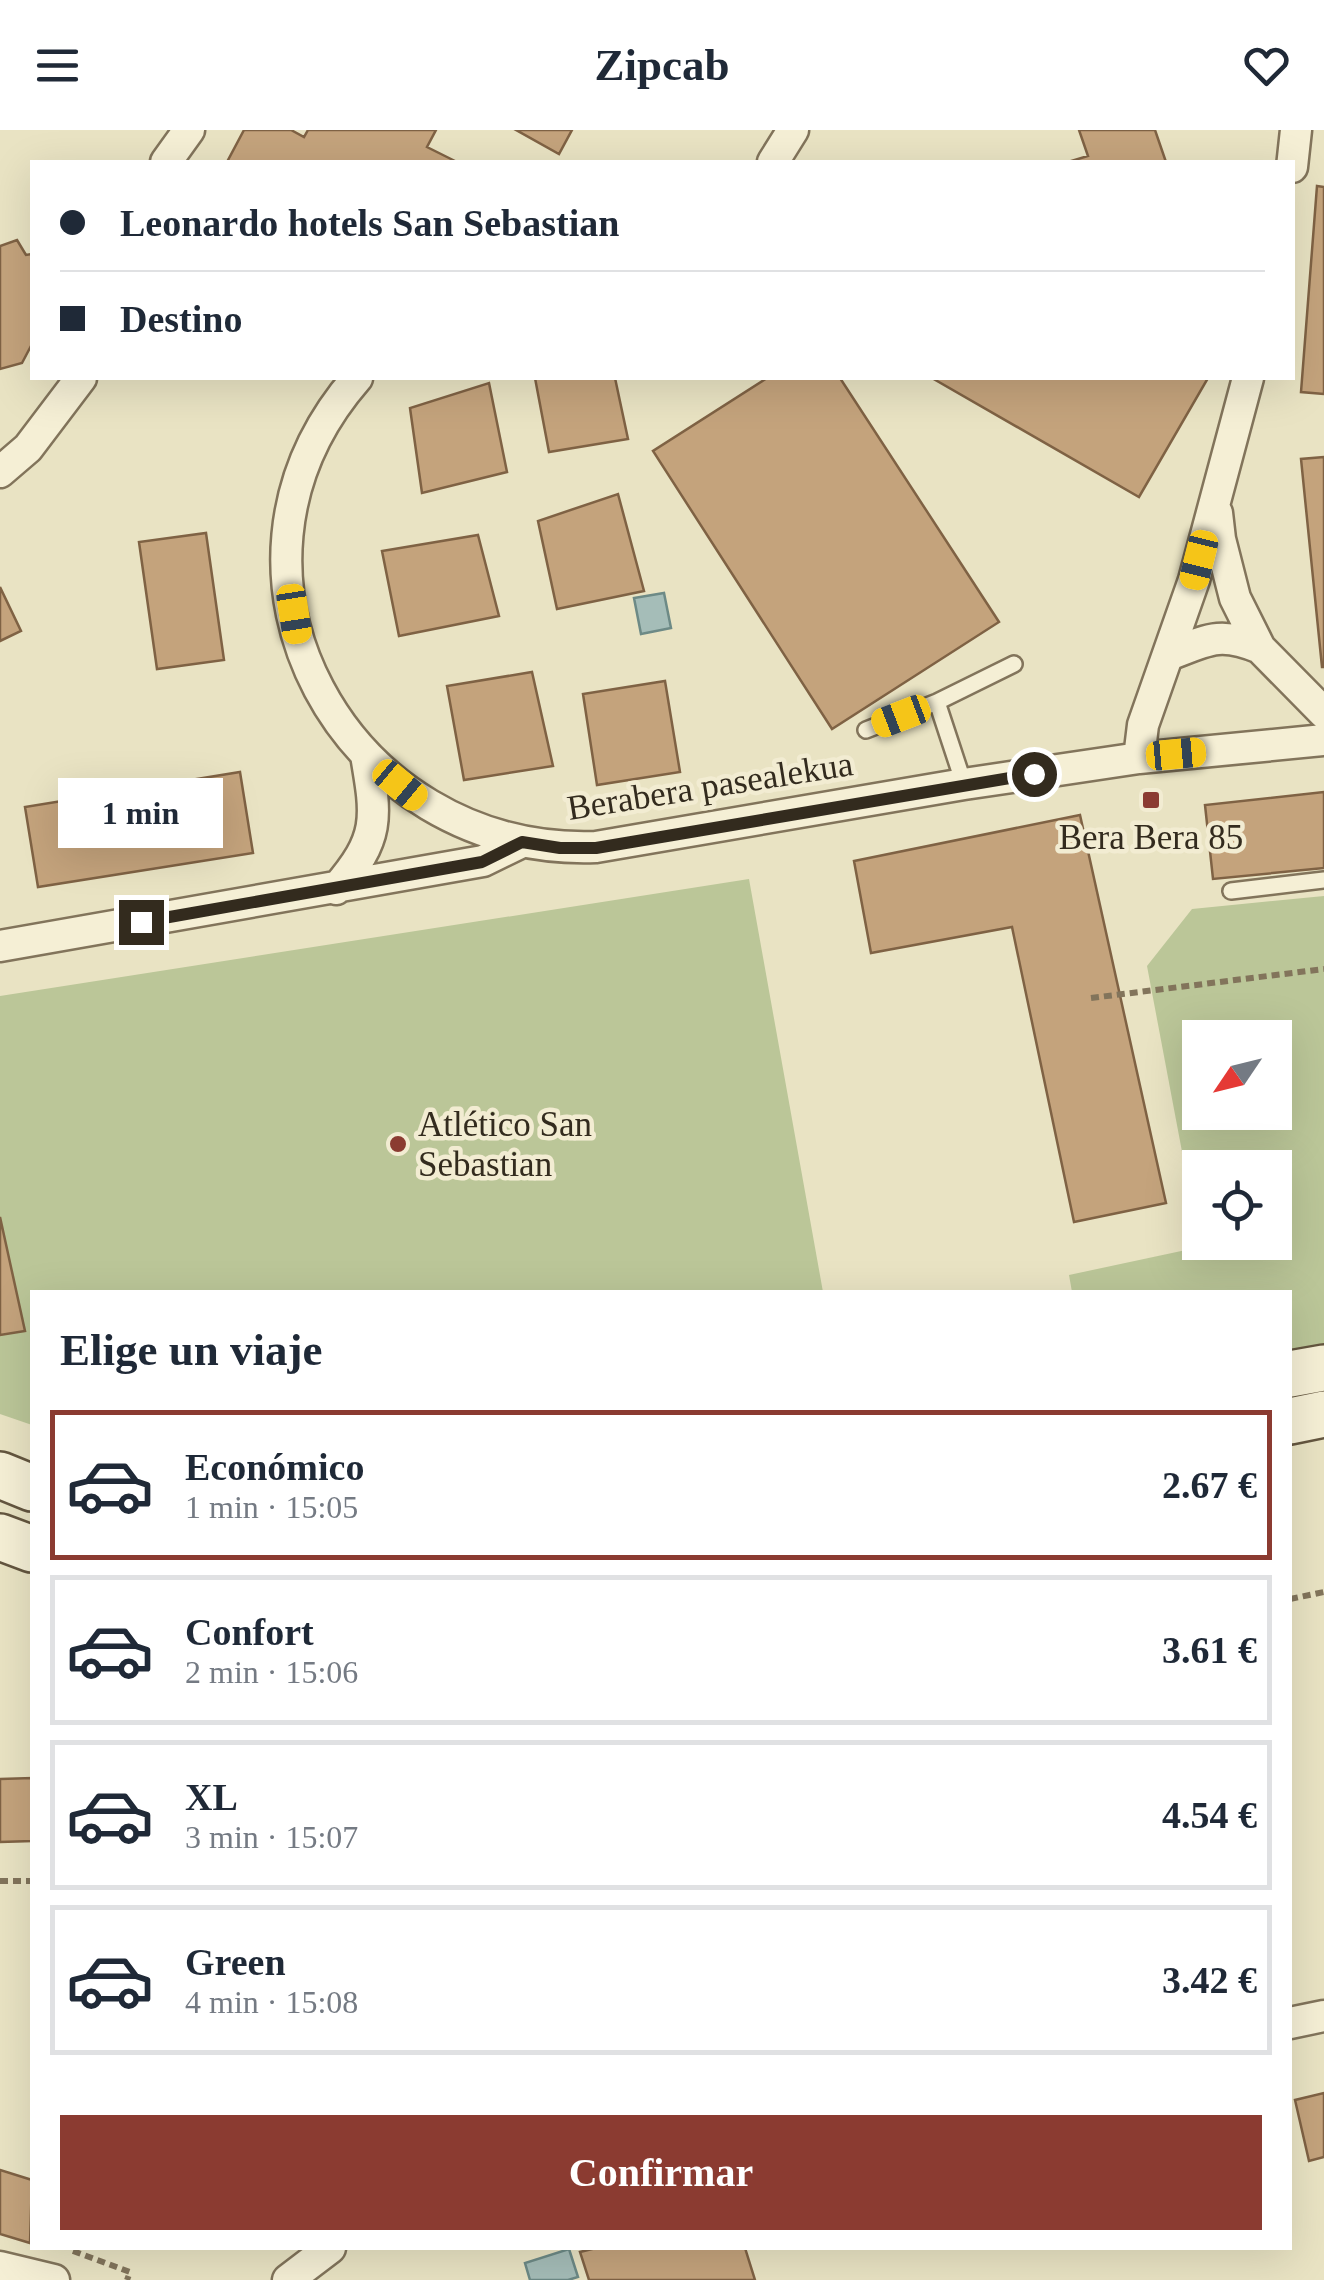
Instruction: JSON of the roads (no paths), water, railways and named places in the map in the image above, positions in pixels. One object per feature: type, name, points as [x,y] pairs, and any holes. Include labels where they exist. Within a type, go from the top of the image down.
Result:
[{"type":"main road","points":[[1292,1374],[1324,1368]]},
{"type":"main road","points":[[1292,1421],[1324,1414]]},
{"type":"main road","points":[[0,1475],[30,1487]]},
{"type":"main road","points":[[0,1536],[30,1547]]},
{"type":"street","points":[[167,160],[188,130]]},
{"type":"street","points":[[775,160],[792,130]]},
{"type":"street","points":[[1293,160],[1296,130]]},
{"type":"street","points":[[0,472],[28,448],[79,380]]},
{"type":"street","name":"Berabera pasealekua","points":[[356,380],[315,436],[296,484],[288,536],[289,588],[298,640],[316,687],[341,729],[420,802],[466,826],[522,842],[596,848],[1139,758],[1324,740]]},
{"type":"street","points":[[1139,758],[1143,725],[1194,580],[1247,380]]},
{"type":"street","points":[[1216,500],[1220,539],[1235,598],[1260,648],[1324,713]]},
{"type":"street","points":[[1169,656],[1214,639],[1235,637],[1260,648]]},
{"type":"street","points":[[336,889],[370,843],[374,810],[366,755]]},
{"type":"street","points":[[0,946],[482,862],[522,842]]},
{"type":"street","points":[[1292,2024],[1324,2016]]},
{"type":"street","points":[[288,2280],[327,2250]]},
{"type":"street","points":[[0,2267],[54,2280]]},
{"type":"lane","points":[[866,730],[937,702],[1014,664]]},
{"type":"lane","points":[[937,702],[964,784]]},
{"type":"lane","points":[[1232,890],[1324,880]]},
{"type":"water","points":[[664,593],[671,628],[641,634],[634,598]]},
{"type":"water","points":[[569,2250],[578,2277],[530,2280],[525,2263]]},
{"type":"place","name":"Bera Bera 85","points":[[1151,800]]},
{"type":"place","name":"Atlético San Sebastian","points":[[398,1144]]}]
